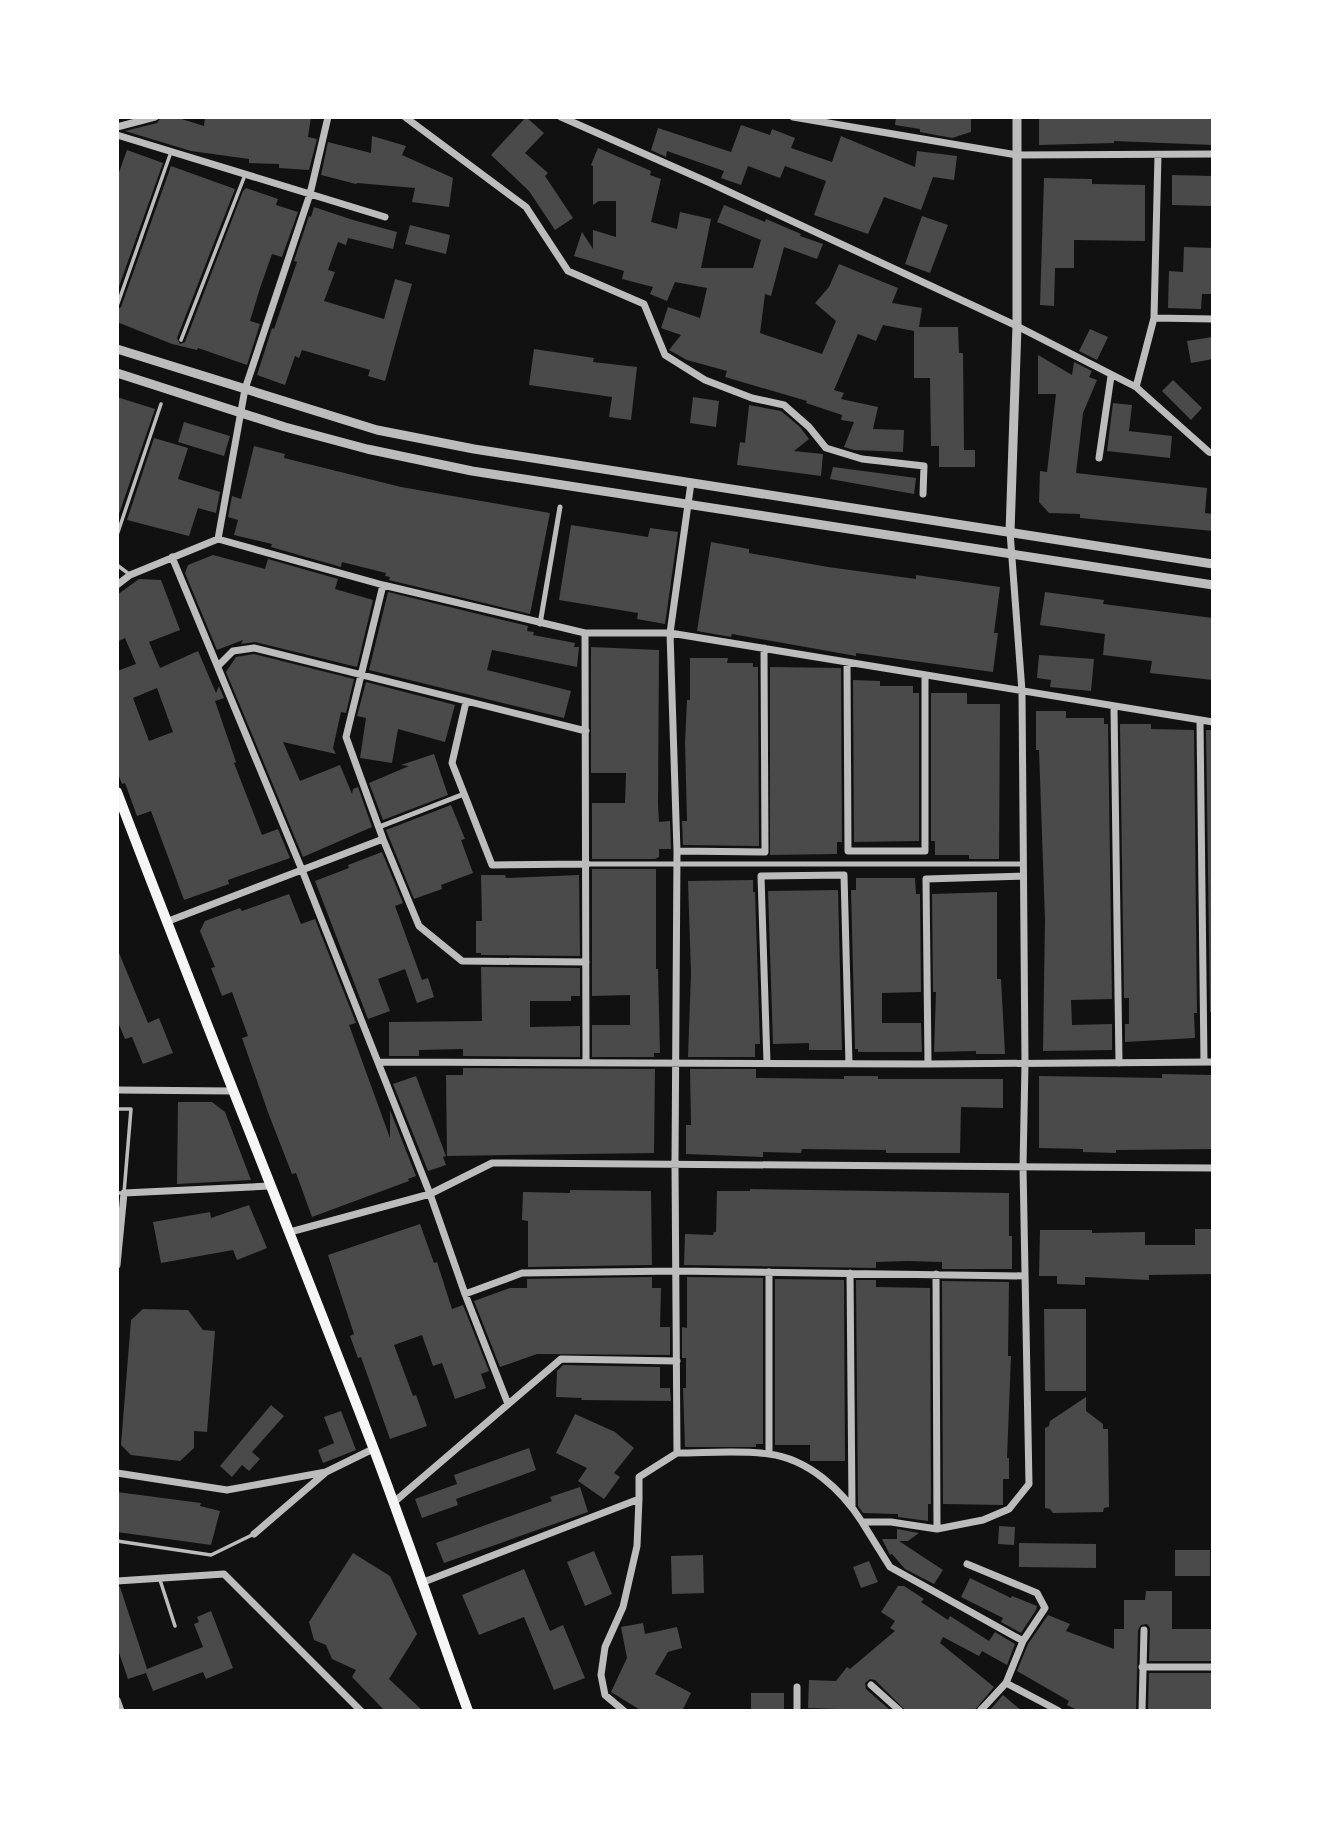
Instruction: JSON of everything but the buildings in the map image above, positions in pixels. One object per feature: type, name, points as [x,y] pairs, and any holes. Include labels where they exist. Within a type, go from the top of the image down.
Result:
[{"type":"main road","points":[[117,792],[373,1449],[468,1711]]},
{"type":"street","points":[[117,127],[155,117]]},
{"type":"street","points":[[218,539],[245,389],[310,194],[328,117]]},
{"type":"street","points":[[405,117],[526,206],[568,271],[644,304],[665,355],[705,380],[752,398],[784,405],[809,427],[826,448],[862,459],[924,466],[923,494]]},
{"type":"street","points":[[561,117],[708,182],[1017,326],[1136,387],[1213,453]]},
{"type":"street","points":[[793,117],[1017,155],[1213,154]]},
{"type":"street","points":[[862,1522],[891,1522],[937,1529],[983,1520],[1009,1509],[1029,1484],[1023,1167],[1025,1063],[1022,691],[1010,531],[1017,326],[1017,117]]},
{"type":"street","points":[[117,135],[385,216]]},
{"type":"street","points":[[1136,387],[1154,318],[1158,155]]},
{"type":"street","points":[[1154,318],[1213,319]]},
{"type":"street","points":[[117,349],[377,430],[474,449],[1213,564]]},
{"type":"street","points":[[117,373],[240,413],[367,449],[472,471],[1213,585]]},
{"type":"street","points":[[1099,458],[1111,376]]},
{"type":"street","points":[[677,1453],[677,850],[670,633],[691,483]]},
{"type":"street","points":[[540,624],[560,507]]},
{"type":"street","points":[[117,584],[130,575],[218,539],[383,585],[585,633],[670,633],[1114,708],[1213,722]]},
{"type":"street","points":[[172,557],[302,870],[430,1194],[508,1404]]},
{"type":"street","points":[[383,585],[346,737],[383,839],[419,926],[463,961],[586,962]]},
{"type":"street","points":[[585,633],[586,1063]]},
{"type":"street","points":[[219,665],[233,652],[254,648],[586,731]]},
{"type":"street","points":[[677,850],[765,852],[764,648]]},
{"type":"street","points":[[847,662],[848,851],[925,851],[925,675]]},
{"type":"street","points":[[466,702],[452,763],[492,865],[1023,864]]},
{"type":"street","points":[[1114,708],[1119,1063]]},
{"type":"street","points":[[378,1062],[1208,1062],[1202,902],[1200,721]]},
{"type":"street","points":[[379,827],[464,794]]},
{"type":"street","points":[[166,922],[383,839]]},
{"type":"street","points":[[767,1063],[761,876],[844,876],[849,1064]]},
{"type":"street","points":[[928,1064],[926,879],[1023,876]]},
{"type":"street","points":[[117,1090],[232,1091]]},
{"type":"street","points":[[290,1232],[430,1194],[492,1163],[1213,1168]]},
{"type":"street","points":[[117,1265],[121,1193],[270,1186]]},
{"type":"street","points":[[465,1294],[522,1273],[677,1271],[1025,1276]]},
{"type":"street","points":[[769,1272],[769,1454]]},
{"type":"street","points":[[850,1273],[852,1506]]},
{"type":"street","points":[[936,1274],[937,1529]]},
{"type":"street","points":[[393,1503],[561,1359],[677,1360]]},
{"type":"street","points":[[254,1534],[326,1472],[373,1449]]},
{"type":"street","points":[[624,1711],[605,1695],[601,1675],[605,1647],[623,1607],[637,1546],[639,1477],[677,1453],[769,1454],[803,1463],[852,1506],[890,1567],[1023,1641]]},
{"type":"street","points":[[117,1473],[228,1490],[326,1472]]},
{"type":"street","points":[[421,1583],[639,1499]]},
{"type":"street","points":[[967,1564],[1037,1593],[1045,1608],[1023,1641],[1006,1682],[980,1711]]},
{"type":"street","points":[[117,1581],[225,1574],[361,1711]]},
{"type":"street","points":[[1142,1711],[1144,1630]]},
{"type":"street","points":[[1142,1667],[1213,1667]]},
{"type":"street","points":[[1006,1682],[1059,1711]]},
{"type":"street","points":[[871,1685],[900,1711]]},
{"type":"street","points":[[797,1687],[797,1711]]},
{"type":"street","points":[[117,1700],[121,1711]]},
{"type":"lane","points":[[117,306],[171,152]]},
{"type":"lane","points":[[181,340],[245,175]]},
{"type":"lane","points":[[117,535],[162,404]]},
{"type":"lane","points":[[117,565],[130,575]]},
{"type":"lane","points":[[117,1110],[131,1109],[121,1193]]},
{"type":"lane","points":[[117,1541],[211,1555],[254,1534]]},
{"type":"lane","points":[[159,1578],[175,1626]]}]
